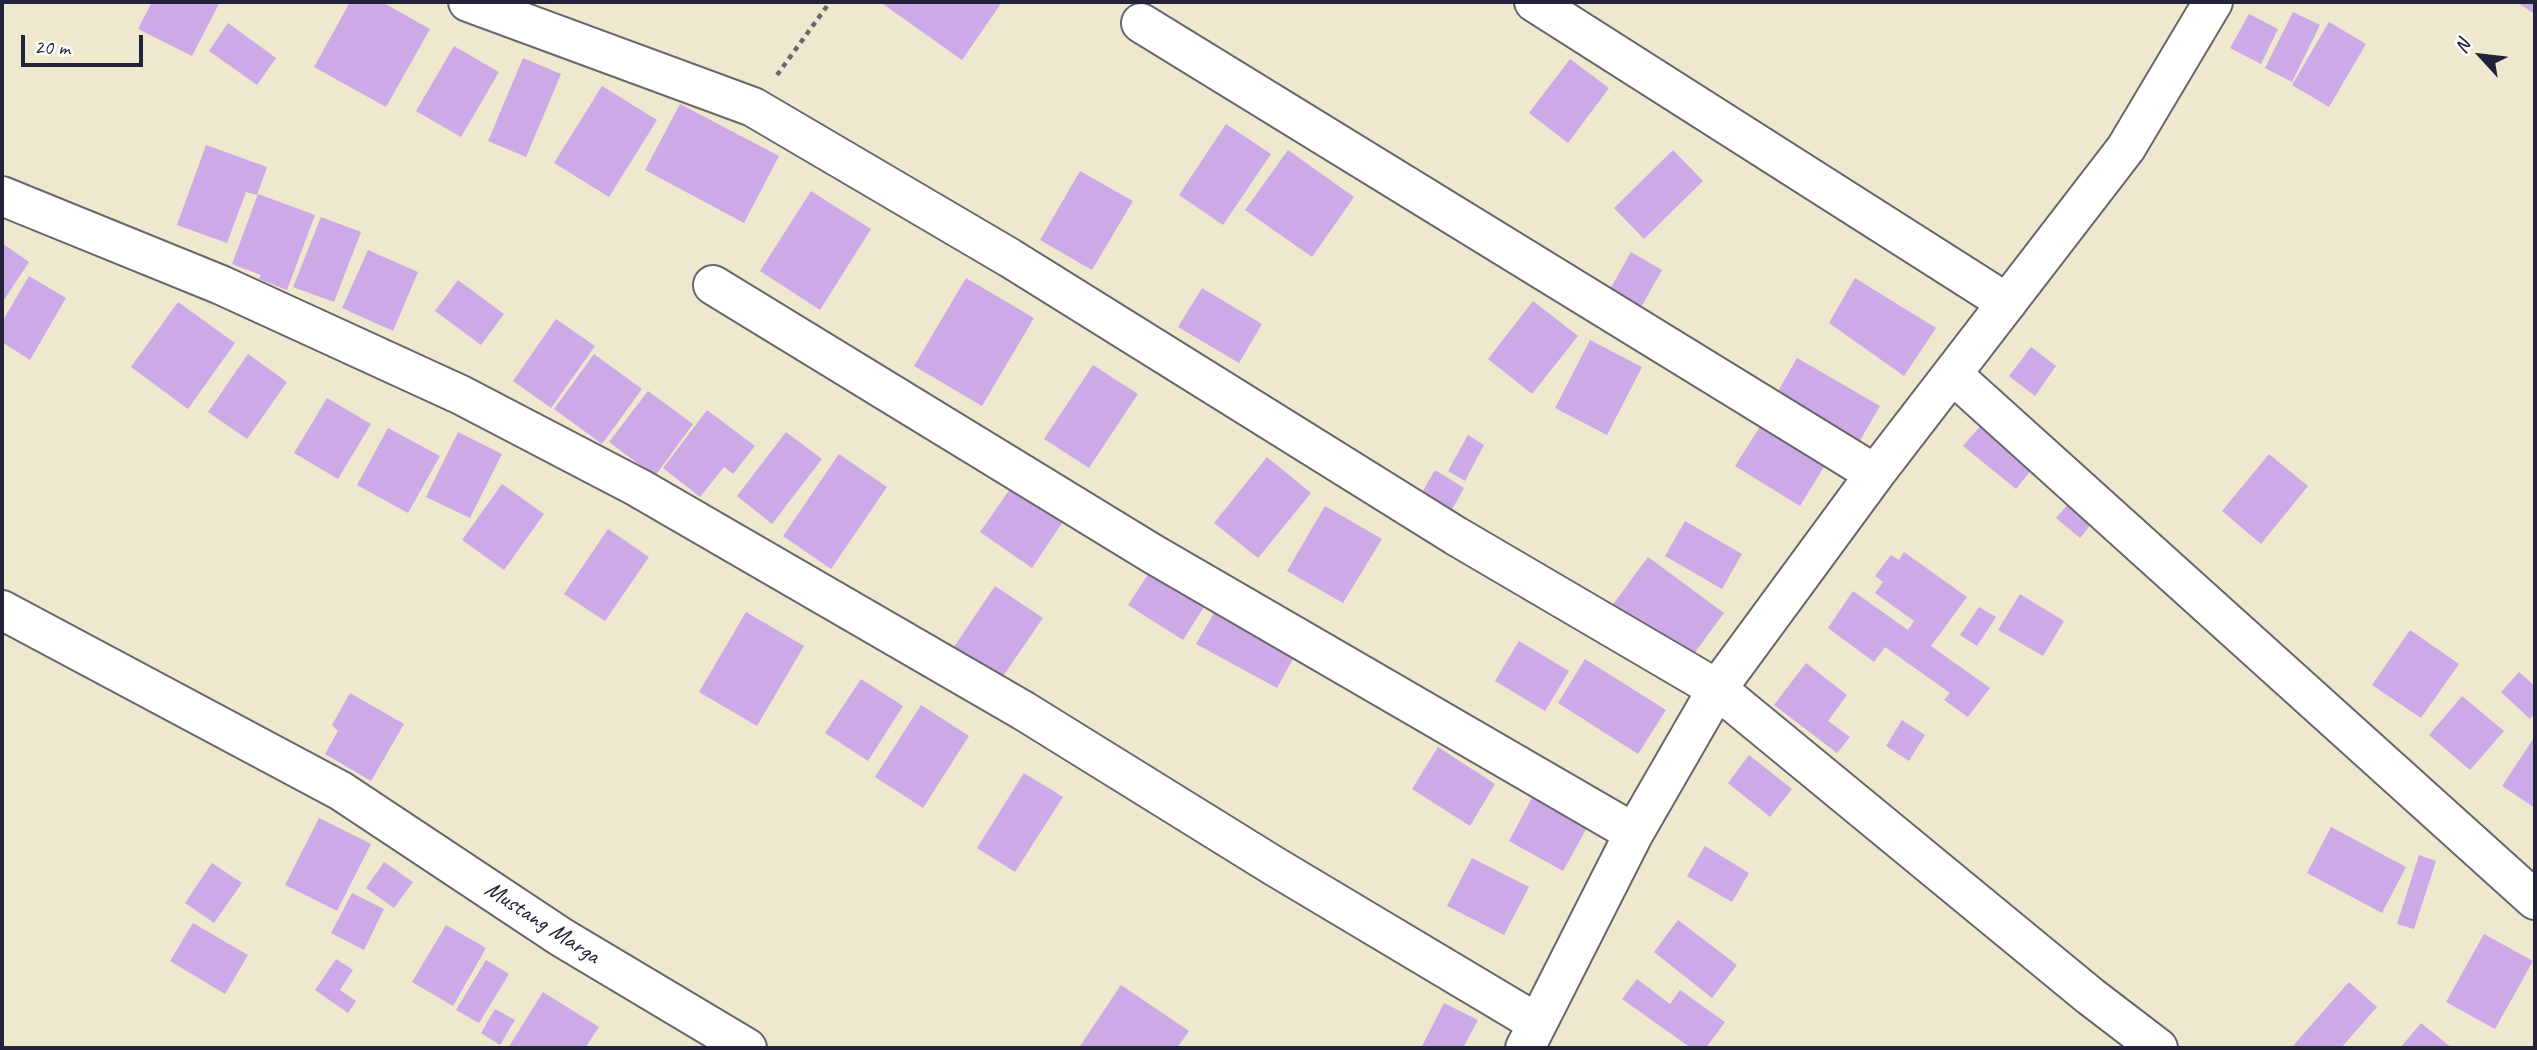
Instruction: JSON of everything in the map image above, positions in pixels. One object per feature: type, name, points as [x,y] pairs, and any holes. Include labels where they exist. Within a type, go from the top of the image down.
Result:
[{"type":"street","points":[[468,2],[753,107],[1010,258],[1456,536],[1717,689],[2090,996],[2158,1048]]},
{"type":"street","points":[[1534,2],[2007,303]]},
{"type":"street","points":[[2,196],[221,285],[461,395],[639,488],[1024,711],[1274,866],[1531,1036],[1634,833],[1717,689],[1875,474],[2126,148],[2213,2]]},
{"type":"street","points":[[1141,23],[1875,474]]},
{"type":"street","points":[[713,285],[1153,554],[1634,833]]},
{"type":"street","points":[[1952,373],[2535,900]]},
{"type":"street","name":"Mustang Marga","points":[[2,610],[341,792],[561,937],[747,1048]]},
{"type":"path","points":[[753,107],[830,2]]},
{"type":"building","points":[[152,2],[220,2],[192,56],[138,29]]},
{"type":"building","points":[[350,2],[382,2],[430,29],[386,107],[314,67]]},
{"type":"building","points":[[880,2],[1002,2],[962,60]]},
{"type":"building","points":[[2516,2],[2535,2],[2535,14]]},
{"type":"building","points":[[2293,12],[2320,25],[2292,82],[2265,68]]},
{"type":"building","points":[[2249,14],[2278,29],[2261,64],[2230,48]]},
{"type":"building","points":[[2329,22],[2366,44],[2329,107],[2292,85]]},
{"type":"building","points":[[228,23],[276,58],[257,85],[209,51]]},
{"type":"building","points":[[454,46],[499,72],[461,137],[416,111]]},
{"type":"building","points":[[523,58],[561,74],[526,157],[488,141]]},
{"type":"building","points":[[1570,59],[1609,88],[1568,143],[1529,113]]},
{"type":"building","points":[[602,86],[657,120],[609,197],[554,163]]},
{"type":"building","points":[[680,104],[779,156],[744,223],[645,170]]},
{"type":"building","points":[[1226,124],[1271,154],[1223,225],[1179,195]]},
{"type":"building","points":[[206,145],[267,167],[257,195],[246,192],[227,243],[177,225]]},
{"type":"building","points":[[1288,150],[1354,197],[1312,257],[1245,210]]},
{"type":"building","points":[[1673,150],[1703,181],[1644,239],[1614,208]]},
{"type":"building","points":[[1080,171],[1133,201],[1092,270],[1040,240]]},
{"type":"building","points":[[811,191],[871,229],[820,310],[760,271]]},
{"type":"building","points":[[258,194],[315,215],[287,290],[259,279],[261,275],[232,264]]},
{"type":"building","points":[[321,217],[361,232],[334,302],[293,287]]},
{"type":"building","points":[[2,243],[29,262],[2,303]]},
{"type":"building","points":[[368,250],[418,272],[393,331],[342,308]]},
{"type":"building","points":[[1631,252],[1662,270],[1636,316],[1605,298]]},
{"type":"building","points":[[29,276],[66,298],[30,360],[2,342],[2,322]]},
{"type":"building","points":[[966,278],[1034,318],[982,406],[914,366]]},
{"type":"building","points":[[1855,278],[1936,328],[1904,376],[1829,323]]},
{"type":"building","points":[[458,280],[504,314],[481,345],[435,311]]},
{"type":"building","points":[[1202,288],[1262,324],[1239,363],[1178,327]]},
{"type":"building","points":[[1533,301],[1578,336],[1532,394],[1488,359]]},
{"type":"building","points":[[178,302],[235,343],[188,409],[131,367]]},
{"type":"building","points":[[556,319],[595,346],[551,408],[513,381]]},
{"type":"building","points":[[1590,340],[1642,367],[1607,435],[1555,408]]},
{"type":"building","points":[[2031,347],[2056,366],[2035,396],[2009,376]]},
{"type":"building","points":[[248,354],[287,382],[247,439],[208,412]]},
{"type":"building","points":[[594,354],[642,389],[602,444],[554,409]]},
{"type":"building","points":[[1797,358],[1880,406],[1852,454],[1769,407]]},
{"type":"building","points":[[1093,365],[1138,394],[1089,468],[1044,439]]},
{"type":"building","points":[[648,391],[693,424],[655,476],[609,442]]},
{"type":"building","points":[[327,398],[371,424],[338,479],[294,453]]},
{"type":"building","points":[[707,410],[755,446],[733,474],[724,467],[700,497],[663,468]]},
{"type":"building","points":[[1763,422],[1827,462],[1800,506],[1735,466]]},
{"type":"building","points":[[1981,425],[2033,468],[2016,489],[1963,446]]},
{"type":"building","points":[[388,428],[440,456],[408,513],[357,485]]},
{"type":"building","points":[[458,432],[502,454],[470,518],[426,497]]},
{"type":"building","points":[[786,432],[822,459],[772,524],[737,496]]},
{"type":"building","points":[[1468,435],[1484,445],[1465,481],[1448,471]]},
{"type":"building","points":[[839,454],[887,487],[831,569],[783,536]]},
{"type":"building","points":[[2269,454],[2308,486],[2261,544],[2222,511]]},
{"type":"building","points":[[1267,457],[1311,493],[1258,558],[1214,523]]},
{"type":"building","points":[[1435,470],[1464,488],[1450,513],[1420,496]]},
{"type":"building","points":[[1015,482],[1066,517],[1032,568],[980,532]]},
{"type":"building","points":[[502,484],[544,514],[504,570],[462,540]]},
{"type":"building","points":[[2074,497],[2097,517],[2080,538],[2056,518]]},
{"type":"building","points":[[1325,506],[1382,539],[1343,603],[1287,571]]},
{"type":"building","points":[[1685,521],[1742,554],[1722,589],[1665,556]]},
{"type":"building","points":[[608,529],[649,557],[605,621],[564,594]]},
{"type":"building","points":[[1904,552],[1967,597],[1931,646],[1990,688],[1968,717],[1944,700],[1950,693],[1885,647],[1874,662],[1828,628],[1853,591],[1908,630],[1914,621],[1875,593],[1883,582],[1875,576],[1891,555],[1899,560]]},
{"type":"building","points":[[1648,557],[1724,613],[1687,663],[1611,607]]},
{"type":"building","points":[[1154,565],[1209,599],[1183,640],[1128,605]]},
{"type":"building","points":[[995,586],[1043,618],[999,682],[952,650]]},
{"type":"building","points":[[2020,594],[2064,621],[2043,656],[1998,630]]},
{"type":"building","points":[[1219,604],[1299,648],[1277,688],[1196,644]]},
{"type":"building","points":[[1979,607],[1996,617],[1977,646],[1960,635]]},
{"type":"building","points":[[746,612],[804,646],[757,726],[699,692]]},
{"type":"building","points":[[2410,630],[2459,664],[2421,718],[2372,685]]},
{"type":"building","points":[[1519,641],[1569,671],[1545,711],[1495,681]]},
{"type":"building","points":[[1585,659],[1666,710],[1638,754],[1558,703]]},
{"type":"building","points":[[1806,663],[1847,695],[1828,721],[1850,737],[1837,753],[1774,705]]},
{"type":"building","points":[[2519,672],[2535,686],[2535,713],[2530,719],[2501,692]]},
{"type":"building","points":[[861,679],[903,706],[868,761],[825,733]]},
{"type":"building","points":[[350,693],[404,724],[371,781],[325,754],[338,731],[332,725]]},
{"type":"building","points":[[2462,696],[2504,731],[2470,770],[2429,735]]},
{"type":"building","points":[[921,705],[969,736],[923,808],[875,777]]},
{"type":"building","points":[[1902,720],[1925,735],[1909,761],[1886,746]]},
{"type":"building","points":[[2535,736],[2535,808],[2502,786]]},
{"type":"building","points":[[1438,747],[1495,784],[1470,826],[1412,789]]},
{"type":"building","points":[[1749,755],[1792,789],[1770,817],[1728,783]]},
{"type":"building","points":[[1024,773],[1063,797],[1015,872],[977,848]]},
{"type":"building","points":[[1533,796],[1588,826],[1563,871],[1509,841]]},
{"type":"building","points":[[319,818],[371,844],[337,911],[285,885]]},
{"type":"building","points":[[2331,827],[2406,867],[2382,913],[2307,873]]},
{"type":"building","points":[[1705,846],[1749,873],[1732,902],[1687,876]]},
{"type":"building","points":[[2419,855],[2436,861],[2414,929],[2397,924]]},
{"type":"building","points":[[1472,858],[1529,887],[1504,935],[1447,906]]},
{"type":"building","points":[[384,862],[413,882],[394,908],[366,888]]},
{"type":"building","points":[[212,863],[242,883],[214,923],[185,903]]},
{"type":"building","points":[[352,893],[384,909],[364,950],[331,933]]},
{"type":"building","points":[[1678,920],[1737,965],[1712,998],[1654,952]]},
{"type":"building","points":[[193,923],[248,955],[225,994],[170,961]]},
{"type":"building","points":[[446,925],[486,948],[453,1006],[412,982]]},
{"type":"building","points":[[2484,934],[2533,961],[2495,1029],[2446,1002]]},
{"type":"building","points":[[336,959],[353,970],[340,990],[356,1001],[348,1013],[315,990]]},
{"type":"building","points":[[486,960],[509,974],[479,1023],[456,1010]]},
{"type":"building","points":[[1637,979],[1670,1004],[1680,990],[1725,1022],[1706,1048],[1691,1048],[1622,999]]},
{"type":"building","points":[[2349,982],[2377,1007],[2341,1048],[2291,1048]]},
{"type":"building","points":[[1121,985],[1189,1031],[1177,1048],[1080,1046]]},
{"type":"building","points":[[543,992],[599,1027],[585,1048],[508,1048]]},
{"type":"building","points":[[1444,1003],[1478,1020],[1463,1048],[1421,1048]]},
{"type":"building","points":[[495,1009],[515,1020],[500,1045],[481,1033]]},
{"type":"building","points":[[2421,1023],[2452,1048],[2400,1048]]}]
